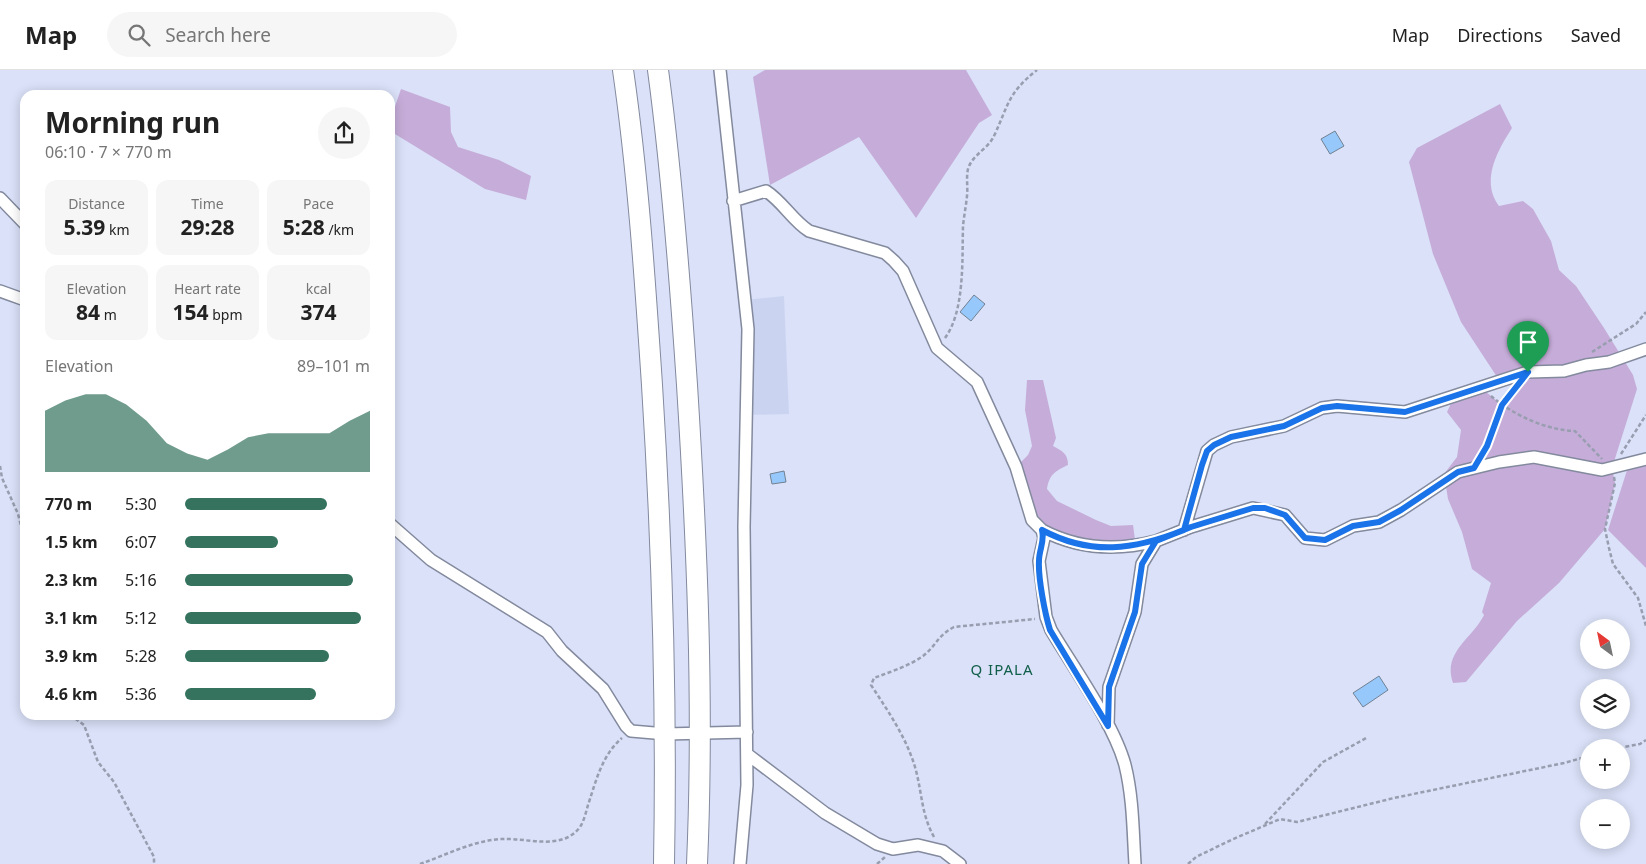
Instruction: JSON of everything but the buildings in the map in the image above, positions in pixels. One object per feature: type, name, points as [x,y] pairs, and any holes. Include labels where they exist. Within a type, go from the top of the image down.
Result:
[{"type":"highway","points":[[623,70],[646,298],[661,536],[666,734],[664,864]]},
{"type":"highway","points":[[658,70],[681,306],[696,519],[700,733],[697,864]]},
{"type":"street","points":[[720,70],[748,329],[744,526],[747,785],[740,864]]},
{"type":"street","points":[[734,201],[766,191],[799,224],[809,231],[885,253],[903,271],[938,348],[977,382],[1016,467],[1032,520],[1042,530],[1060,540],[1113,549],[1136,547],[1253,508],[1285,515],[1305,538],[1325,540],[1353,526],[1379,522],[1401,510],[1458,472],[1534,457],[1602,470],[1646,459]]},
{"type":"street","points":[[0,198],[20,219]]},
{"type":"street","points":[[0,291],[20,298]]},
{"type":"street","points":[[1184,530],[1207,451],[1214,445],[1231,437],[1284,426],[1322,408],[1337,406],[1405,412],[1528,372],[1564,371],[1586,364],[1609,362],[1646,349]]},
{"type":"street","points":[[395,528],[431,560],[547,632],[562,651],[603,688],[631,731],[666,734],[746,732]]},
{"type":"street","points":[[1042,530],[1044,538],[1039,561],[1046,617],[1050,630],[1108,726],[1124,762],[1129,784],[1135,864]]},
{"type":"street","points":[[1108,726],[1109,687],[1135,612],[1142,564],[1156,541]]},
{"type":"street","points":[[747,754],[825,813],[877,844],[893,848],[918,845],[943,851],[960,864]]},
{"type":"path","points":[[938,348],[952,328],[962,285],[963,224],[968,194],[968,169],[972,161],[993,138],[1012,94],[1020,83],[1037,70]]},
{"type":"path","points":[[1588,354],[1636,324],[1646,312]]},
{"type":"path","points":[[1474,468],[1487,446],[1502,405],[1528,372]]},
{"type":"path","points":[[1480,387],[1502,405],[1556,430],[1575,431],[1612,468],[1615,483],[1606,529],[1609,548],[1613,564],[1638,598],[1646,626]]},
{"type":"path","points":[[1612,468],[1646,415]]},
{"type":"path","points":[[0,466],[2,478],[20,522]]},
{"type":"path","points":[[943,851],[922,812],[915,767],[904,739],[871,685],[874,678],[900,668],[925,655],[942,633],[954,627],[1046,617]]},
{"type":"path","points":[[77,720],[84,725],[98,762],[114,782],[154,858],[154,864]]},
{"type":"path","points":[[420,864],[497,840],[556,841],[570,834],[580,827],[600,770],[613,746],[631,731]]},
{"type":"path","points":[[1265,824],[1323,762],[1368,738]]},
{"type":"path","points":[[1640,744],[1646,740]]},
{"type":"path","points":[[1630,746],[1646,744]]},
{"type":"path","points":[[1188,864],[1196,857],[1265,824],[1280,819],[1297,822],[1394,798],[1580,759]]},
{"type":"shaded area","points":[[765,70],[966,70],[992,115],[979,123],[916,218],[859,137],[770,185],[753,77]]},
{"type":"shaded area","points":[[401,89],[450,107],[451,132],[458,147],[499,160],[531,176],[526,200],[485,189],[395,134],[395,106]]},
{"type":"shaded area","points":[[1500,104],[1512,128],[1501,146],[1493,166],[1491,186],[1494,196],[1499,206],[1523,201],[1533,209],[1551,241],[1559,270],[1576,286],[1604,328],[1633,375],[1637,389],[1612,468],[1615,483],[1605,529],[1559,583],[1517,621],[1466,682],[1453,683],[1451,672],[1455,654],[1484,615],[1482,612],[1491,583],[1472,569],[1462,532],[1448,499],[1444,474],[1457,457],[1461,430],[1447,412],[1455,395],[1480,387],[1502,405],[1527,372],[1499,380],[1461,322],[1433,254],[1409,162],[1417,148]]},
{"type":"shaded area","points":[[784,296],[789,414],[747,415],[745,300]]},
{"type":"shaded area","points":[[1027,380],[1043,380],[1056,438],[1053,446],[1064,453],[1068,461],[1068,465],[1051,477],[1047,489],[1057,501],[1096,520],[1111,526],[1133,525],[1136,547],[1113,549],[1042,530],[1016,467],[1028,455],[1032,446],[1025,410]]},
{"type":"shaded area","points":[[1646,459],[1646,568],[1608,530],[1629,464]]},
{"type":"district","name":"Q IPALA","points":[[1002,669]]},
{"type":"route","points":[[1528,372],[1405,412],[1337,406],[1322,408],[1284,426],[1231,437],[1214,445],[1207,451],[1184,530],[1156,541],[1136,547],[1113,549],[1060,540],[1042,530],[1044,538],[1039,561],[1046,617],[1050,630],[1108,726],[1109,687],[1135,612],[1142,564],[1156,541],[1184,530],[1191,527],[1253,508],[1265,508],[1285,515],[1305,538],[1317,541],[1325,540],[1353,526],[1379,522],[1401,510],[1458,472],[1474,468],[1487,446],[1502,405],[1528,372]]}]
